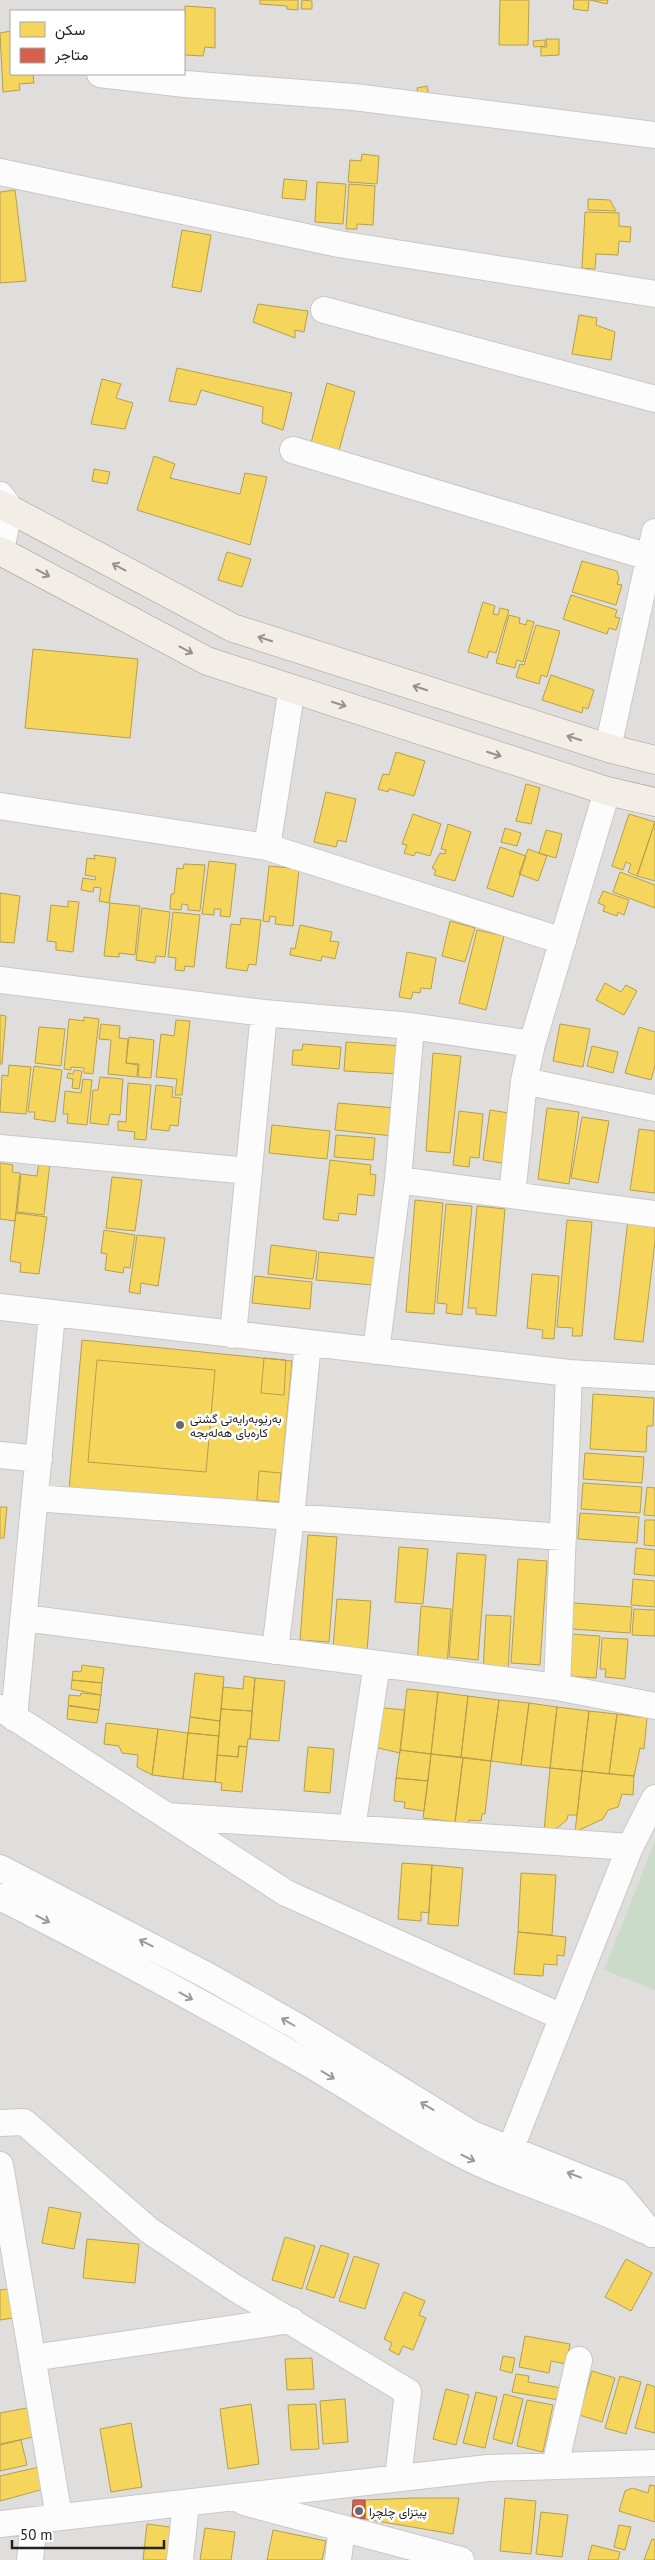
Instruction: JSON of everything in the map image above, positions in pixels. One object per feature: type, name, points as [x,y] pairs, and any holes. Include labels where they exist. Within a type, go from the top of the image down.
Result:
[{"type":"main road","points":[[3,502],[233,628],[608,748],[655,760]]},
{"type":"main road","points":[[0,552],[207,661],[607,791],[655,802]]},
{"type":"street","points":[[108,75],[185,84],[354,97],[655,135]]},
{"type":"street","points":[[0,172],[339,244],[655,294]]},
{"type":"street","points":[[324,310],[655,400]]},
{"type":"street","points":[[293,450],[649,557]]},
{"type":"street","points":[[0,552],[3,502]]},
{"type":"street","points":[[608,748],[649,589],[649,557],[655,532]]},
{"type":"street","points":[[267,847],[292,688]]},
{"type":"street","points":[[512,1195],[524,1081],[532,1044],[607,791]]},
{"type":"street","points":[[0,806],[267,847],[563,941]]},
{"type":"street","points":[[0,980],[264,1013],[411,1026],[532,1044]]},
{"type":"street","points":[[233,1335],[264,1013]]},
{"type":"street","points":[[376,1351],[398,1180],[411,1026]]},
{"type":"street","points":[[524,1081],[655,1108]]},
{"type":"street","points":[[0,1148],[249,1171]]},
{"type":"street","points":[[398,1180],[655,1214]]},
{"type":"street","points":[[0,1307],[569,1373],[655,1378]]},
{"type":"street","points":[[52,1314],[24,1618],[7,1713],[286,1893],[562,2017]]},
{"type":"street","points":[[275,1650],[291,1517],[308,1343]]},
{"type":"street","points":[[557,1687],[569,1373]]},
{"type":"street","points":[[0,1455],[39,1459]]},
{"type":"street","points":[[35,1498],[563,1537]]},
{"type":"street","points":[[24,1618],[557,1687],[655,1706]]},
{"type":"street","points":[[352,1828],[377,1664]]},
{"type":"street","points":[[510,2150],[630,1847],[655,1798]]},
{"type":"street","points":[[164,1816],[630,1847]]},
{"type":"street","points":[[0,1868],[208,1976],[313,2037],[472,2134],[510,2150],[600,2197],[654,2235]]},
{"type":"street","points":[[0,1897],[78,1936],[299,2058],[453,2150],[494,2169],[600,2197]]},
{"type":"street","points":[[0,2123],[24,2122],[150,2231],[235,2288],[408,2392],[398,2478]]},
{"type":"street","points":[[0,2165],[32,2358],[46,2519],[30,2560]]},
{"type":"street","points":[[32,2358],[291,2320]]},
{"type":"street","points":[[555,2466],[579,2360]]},
{"type":"street","points":[[0,2524],[488,2468],[655,2463]]},
{"type":"street","points":[[229,2498],[461,2560]]},
{"type":"street","points":[[180,2560],[186,2503]]},
{"type":"street","points":[[338,2560],[342,2528]]},
{"type":"shaded area","points":[[0,0],[655,0],[655,2560],[0,2560]]},
{"type":"green space","points":[[655,1841],[655,1990],[604,1970]]},
{"type":"building: سكن","points":[[260,0],[298,0],[298,10],[287,9],[287,6],[260,4]]},
{"type":"building: سكن","points":[[302,0],[312,1],[312,9],[301,9]]},
{"type":"building: سكن","points":[[500,0],[529,0],[528,45],[499,45]]},
{"type":"building: سكن","points":[[574,0],[589,0],[588,11],[573,9]]},
{"type":"building: سكن","points":[[590,0],[608,0],[607,4]]},
{"type":"building: سكن","points":[[185,6],[215,8],[215,48],[205,47],[203,56],[185,55]]},
{"type":"building: سكن","points":[[10,31],[10,75],[33,75],[34,83],[19,84],[20,90],[3,92],[0,33]]},
{"type":"building: سكن","points":[[546,39],[559,39],[559,55],[541,56],[541,47],[547,47]]},
{"type":"building: سكن","points":[[545,40],[545,46],[534,47],[533,41]]},
{"type":"building: سكن","points":[[427,86],[429,97],[419,99],[417,88]]},
{"type":"building: سكن","points":[[362,154],[379,156],[377,184],[348,182],[350,160],[361,161]]},
{"type":"building: سكن","points":[[284,179],[307,181],[305,200],[282,198]]},
{"type":"building: سكن","points":[[317,182],[346,184],[343,224],[315,222]]},
{"type":"building: سكن","points":[[349,184],[375,186],[373,225],[357,224],[357,229],[346,229]]},
{"type":"building: سكن","points":[[15,190],[26,281],[0,283],[0,192]]},
{"type":"building: سكن","points":[[588,199],[610,200],[616,211],[588,210]]},
{"type":"building: سكن","points":[[585,212],[619,213],[619,226],[631,227],[630,242],[619,241],[618,255],[596,254],[595,269],[582,268]]},
{"type":"building: سكن","points":[[182,230],[211,235],[201,292],[172,287]]},
{"type":"building: سكن","points":[[258,304],[308,311],[304,332],[295,330],[295,338],[253,322]]},
{"type":"building: سكن","points":[[579,315],[597,318],[596,325],[615,332],[611,360],[572,354]]},
{"type":"building: سكن","points":[[177,368],[292,393],[283,430],[262,423],[263,407],[201,390],[196,405],[169,401]]},
{"type":"building: سكن","points":[[102,379],[121,384],[116,398],[133,403],[125,429],[91,424]]},
{"type":"building: سكن","points":[[327,383],[355,392],[339,450],[311,443]]},
{"type":"building: سكن","points":[[154,456],[175,464],[170,478],[240,494],[245,473],[267,477],[250,545],[137,510]]},
{"type":"building: سكن","points":[[94,469],[110,472],[107,484],[92,481]]},
{"type":"building: سكن","points":[[227,552],[251,559],[242,587],[218,580]]},
{"type":"building: سكن","points":[[582,561],[617,571],[619,578],[617,584],[622,585],[616,605],[572,592]]},
{"type":"building: سكن","points":[[571,595],[617,610],[615,617],[620,618],[616,630],[609,628],[607,634],[563,619]]},
{"type":"building: سكن","points":[[483,602],[495,606],[493,614],[498,615],[500,608],[509,610],[496,653],[489,651],[487,658],[468,652]]},
{"type":"building: سكن","points":[[509,615],[520,618],[519,623],[526,625],[527,620],[534,622],[523,662],[517,660],[515,668],[496,663]]},
{"type":"building: سكن","points":[[536,625],[560,631],[547,677],[541,675],[539,684],[516,677],[520,664],[524,665]]},
{"type":"building: سكن","points":[[33,649],[138,659],[130,738],[25,728]]},
{"type":"building: سكن","points":[[551,675],[594,690],[588,709],[583,707],[582,713],[542,700]]},
{"type":"building: سكن","points":[[396,752],[425,761],[414,796],[389,789],[388,792],[378,789],[383,774],[389,775]]},
{"type":"building: سكن","points":[[526,784],[540,788],[531,824],[516,821]]},
{"type":"building: سكن","points":[[326,792],[356,799],[346,842],[338,840],[336,847],[314,842]]},
{"type":"building: سكن","points":[[413,814],[441,824],[430,856],[416,852],[414,856],[404,853],[407,845],[402,844]]},
{"type":"building: سكن","points":[[629,814],[655,822],[637,876],[628,872],[631,864],[626,862],[623,870],[612,866]]},
{"type":"building: سكن","points":[[655,822],[655,881],[637,876]]},
{"type":"building: سكن","points":[[448,824],[471,832],[455,881],[434,875],[436,870],[432,868],[440,853],[445,854],[446,850],[441,849]]},
{"type":"building: سكن","points":[[505,828],[521,833],[517,846],[501,842]]},
{"type":"building: سكن","points":[[546,830],[562,834],[556,858],[539,853]]},
{"type":"building: سكن","points":[[500,847],[526,856],[513,897],[487,888]]},
{"type":"building: سكن","points":[[528,849],[547,856],[538,881],[519,874]]},
{"type":"building: سكن","points":[[94,855],[116,858],[109,903],[99,901],[101,888],[94,887],[93,892],[81,890],[83,878],[95,880],[96,877],[85,875],[87,858],[95,859]]},
{"type":"building: سكن","points":[[209,861],[236,864],[230,917],[220,916],[221,909],[214,909],[214,915],[202,914]]},
{"type":"building: سكن","points":[[184,864],[205,865],[200,911],[188,910],[188,905],[182,904],[181,910],[170,909],[171,894],[174,894],[177,868],[183,869]]},
{"type":"building: سكن","points":[[269,866],[299,869],[293,926],[275,924],[276,917],[270,916],[269,922],[263,921]]},
{"type":"building: سكن","points":[[620,872],[655,885],[655,908],[613,892]]},
{"type":"building: سكن","points":[[603,891],[629,900],[624,915],[618,912],[617,916],[603,911],[605,906],[598,903]]},
{"type":"building: سكن","points":[[0,893],[20,896],[14,943],[0,942]]},
{"type":"building: سكن","points":[[68,901],[79,902],[73,952],[56,950],[56,942],[47,941],[51,905],[68,907]]},
{"type":"building: سكن","points":[[110,903],[140,906],[135,955],[119,953],[119,957],[104,956]]},
{"type":"building: سكن","points":[[142,908],[170,912],[165,957],[156,956],[155,963],[136,960]]},
{"type":"building: سكن","points":[[173,912],[200,915],[194,967],[185,966],[184,971],[175,970],[176,958],[168,957]]},
{"type":"building: سكن","points":[[241,918],[261,920],[256,965],[249,964],[247,971],[226,968],[231,924],[240,925]]},
{"type":"building: سكن","points":[[450,921],[475,928],[465,962],[442,956]]},
{"type":"building: سكن","points":[[300,925],[332,932],[330,941],[339,942],[335,959],[322,956],[321,961],[290,955],[291,948],[295,949]]},
{"type":"building: سكن","points":[[477,930],[504,936],[486,1010],[459,1003]]},
{"type":"building: سكن","points":[[407,952],[436,958],[431,989],[421,988],[420,993],[413,992],[411,999],[399,997]]},
{"type":"building: سكن","points":[[605,983],[621,992],[626,985],[637,991],[624,1015],[596,1000]]},
{"type":"building: سكن","points":[[0,1015],[6,1016],[2,1064],[0,1064]]},
{"type":"building: سكن","points":[[84,1017],[99,1019],[93,1074],[84,1073],[84,1068],[71,1067],[71,1070],[64,1069],[69,1019],[84,1021]]},
{"type":"building: سكن","points":[[176,1020],[190,1021],[182,1095],[175,1095],[177,1079],[156,1077],[161,1034],[174,1036]]},
{"type":"building: سكن","points":[[101,1024],[120,1026],[119,1038],[128,1039],[126,1063],[138,1065],[137,1077],[108,1074],[111,1040],[99,1039]]},
{"type":"building: سكن","points":[[560,1024],[590,1029],[583,1067],[553,1061]]},
{"type":"building: سكن","points":[[39,1027],[65,1029],[61,1066],[35,1063]]},
{"type":"building: سكن","points":[[639,1027],[655,1032],[655,1066],[651,1080],[625,1073]]},
{"type":"building: سكن","points":[[129,1037],[154,1040],[151,1078],[138,1077],[139,1064],[126,1063]]},
{"type":"building: سكن","points":[[346,1042],[402,1046],[400,1074],[344,1071]]},
{"type":"building: سكن","points":[[303,1044],[341,1047],[339,1069],[292,1065],[293,1050],[302,1050]]},
{"type":"building: سكن","points":[[592,1046],[618,1052],[613,1073],[587,1066]]},
{"type":"building: سكن","points":[[433,1053],[461,1056],[450,1153],[426,1151]]},
{"type":"building: سكن","points":[[9,1065],[31,1067],[26,1114],[0,1112],[2,1075],[8,1076]]},
{"type":"building: سكن","points":[[34,1066],[62,1070],[55,1122],[34,1119],[35,1112],[28,1112]]},
{"type":"building: سكن","points":[[74,1070],[82,1071],[79,1089],[72,1088],[73,1079],[67,1078],[68,1073],[73,1074]]},
{"type":"building: سكن","points":[[100,1077],[123,1079],[120,1115],[110,1114],[108,1125],[90,1123],[93,1090],[98,1090]]},
{"type":"building: سكن","points":[[83,1079],[92,1080],[87,1125],[67,1123],[68,1114],[63,1114],[65,1091],[81,1093]]},
{"type":"building: سكن","points":[[128,1083],[151,1085],[146,1140],[134,1139],[135,1132],[118,1130],[118,1121],[126,1122]]},
{"type":"building: سكن","points":[[156,1085],[173,1087],[172,1097],[181,1098],[178,1126],[170,1125],[169,1131],[151,1129]]},
{"type":"building: سكن","points":[[338,1103],[395,1108],[393,1136],[335,1130]]},
{"type":"building: سكن","points":[[547,1108],[579,1112],[569,1184],[538,1179]]},
{"type":"building: سكن","points":[[490,1110],[515,1114],[508,1164],[483,1160]]},
{"type":"building: سكن","points":[[459,1111],[483,1114],[479,1158],[470,1157],[469,1167],[453,1165]]},
{"type":"building: سكن","points":[[582,1117],[609,1121],[598,1183],[571,1178]]},
{"type":"building: سكن","points":[[272,1125],[330,1131],[327,1159],[269,1153]]},
{"type":"building: سكن","points":[[639,1129],[655,1131],[655,1193],[630,1190]]},
{"type":"building: سكن","points":[[336,1135],[375,1138],[373,1160],[334,1157]]},
{"type":"building: سكن","points":[[330,1160],[371,1165],[370,1174],[376,1175],[374,1196],[358,1194],[356,1215],[339,1213],[338,1221],[323,1219]]},
{"type":"building: سكن","points":[[39,1162],[50,1163],[44,1215],[17,1212],[21,1174],[37,1176]]},
{"type":"building: سكن","points":[[0,1163],[13,1165],[12,1172],[20,1173],[15,1221],[0,1219]]},
{"type":"building: سكن","points":[[112,1177],[142,1180],[135,1231],[106,1228]]},
{"type":"building: سكن","points":[[415,1200],[443,1203],[434,1314],[406,1312]]},
{"type":"building: سكن","points":[[446,1204],[472,1206],[462,1315],[446,1313],[447,1304],[437,1303]]},
{"type":"building: سكن","points":[[477,1206],[505,1209],[496,1316],[476,1314],[476,1308],[468,1308]]},
{"type":"building: سكن","points":[[16,1213],[47,1217],[39,1274],[20,1272],[21,1263],[10,1261]]},
{"type":"building: سكن","points":[[567,1220],[592,1222],[582,1336],[572,1336],[573,1328],[557,1327]]},
{"type":"building: سكن","points":[[628,1220],[655,1222],[655,1242],[643,1342],[614,1339]]},
{"type":"building: سكن","points":[[104,1230],[135,1235],[130,1268],[124,1267],[123,1273],[105,1270],[107,1254],[101,1253]]},
{"type":"building: سكن","points":[[137,1235],[165,1238],[158,1286],[141,1283],[140,1294],[129,1292]]},
{"type":"building: سكن","points":[[271,1245],[317,1251],[313,1279],[268,1274]]},
{"type":"building: سكن","points":[[319,1252],[376,1258],[373,1285],[316,1280]]},
{"type":"building: سكن","points":[[532,1274],[559,1276],[554,1339],[542,1338],[543,1330],[527,1328]]},
{"type":"building: سكن","points":[[255,1276],[312,1282],[310,1309],[252,1303]]},
{"type":"building: سكن","name":"بەرێوبەرایەتی گشتی کارەبای هەلەبجە","points":[[82,1340],[292,1361],[279,1504],[69,1490]]},
{"type":"building: سكن","points":[[264,1358],[286,1360],[284,1395],[261,1393]]},
{"type":"building: سكن","points":[[97,1360],[215,1370],[206,1472],[88,1462]]},
{"type":"building: سكن","points":[[593,1394],[654,1398],[653,1426],[647,1426],[646,1452],[590,1449]]},
{"type":"building: سكن","points":[[585,1453],[644,1457],[642,1483],[583,1479]]},
{"type":"building: سكن","points":[[259,1471],[281,1473],[279,1502],[257,1500]]},
{"type":"building: سكن","points":[[583,1483],[642,1487],[640,1513],[581,1509]]},
{"type":"building: سكن","points":[[647,1487],[655,1488],[655,1516],[644,1515]]},
{"type":"building: سكن","points":[[0,1507],[7,1507],[4,1538],[0,1538]]},
{"type":"building: سكن","points":[[580,1513],[639,1517],[637,1543],[578,1539]]},
{"type":"building: سكن","points":[[645,1520],[655,1520],[655,1546],[644,1545]]},
{"type":"building: سكن","points":[[308,1535],[337,1537],[329,1642],[300,1640]]},
{"type":"building: سكن","points":[[399,1547],[428,1549],[423,1604],[395,1602]]},
{"type":"building: سكن","points":[[636,1548],[655,1550],[655,1576],[634,1574]]},
{"type":"building: سكن","points":[[457,1553],[486,1555],[478,1660],[449,1657]]},
{"type":"building: سكن","points":[[518,1559],[547,1561],[540,1665],[511,1663]]},
{"type":"building: سكن","points":[[633,1579],[655,1581],[655,1607],[631,1605]]},
{"type":"building: سكن","points":[[337,1599],[371,1601],[367,1651],[333,1648]]},
{"type":"building: سكن","points":[[573,1603],[632,1607],[630,1633],[571,1629]]},
{"type":"building: سكن","points":[[421,1606],[451,1609],[447,1667],[417,1665]]},
{"type":"building: سكن","points":[[634,1609],[655,1610],[655,1636],[632,1635]]},
{"type":"building: سكن","points":[[486,1615],[511,1616],[508,1674],[483,1673]]},
{"type":"building: سكن","points":[[571,1634],[600,1636],[596,1678],[568,1676]]},
{"type":"building: سكن","points":[[602,1638],[628,1639],[625,1679],[605,1677],[606,1669],[600,1669]]},
{"type":"building: سكن","points":[[82,1665],[104,1668],[102,1683],[72,1680],[73,1671],[81,1672]]},
{"type":"building: سكن","points":[[195,1673],[224,1677],[220,1721],[190,1717]]},
{"type":"building: سكن","points":[[244,1676],[255,1678],[252,1711],[221,1709],[223,1687],[243,1689]]},
{"type":"building: سكن","points":[[255,1678],[285,1681],[279,1741],[250,1739]]},
{"type":"building: سكن","points":[[72,1680],[102,1683],[101,1695],[71,1689]]},
{"type":"building: سكن","points":[[407,1689],[438,1692],[431,1754],[400,1750]]},
{"type":"building: سكن","points":[[438,1692],[468,1696],[461,1757],[431,1754]]},
{"type":"building: سكن","points":[[81,1693],[101,1695],[99,1710],[68,1705],[69,1695],[80,1696]]},
{"type":"building: سكن","points":[[468,1696],[499,1700],[491,1761],[461,1757]]},
{"type":"building: سكن","points":[[499,1700],[529,1703],[521,1765],[491,1761]]},
{"type":"building: سكن","points":[[529,1703],[557,1707],[550,1768],[521,1765]]},
{"type":"building: سكن","points":[[68,1706],[99,1710],[97,1723],[67,1719]]},
{"type":"building: سكن","points":[[374,1707],[405,1710],[400,1753],[369,1746]]},
{"type":"building: سكن","points":[[557,1707],[589,1711],[582,1771],[550,1768]]},
{"type":"building: سكن","points":[[221,1709],[252,1711],[250,1739],[248,1739],[247,1747],[239,1746],[238,1757],[217,1755]]},
{"type":"building: سكن","points":[[589,1711],[617,1714],[609,1774],[582,1771]]},
{"type":"building: سكن","points":[[617,1714],[647,1718],[644,1749],[640,1748],[634,1776],[609,1774]]},
{"type":"building: سكن","points":[[190,1717],[220,1721],[219,1736],[188,1733]]},
{"type":"building: سكن","points":[[106,1723],[158,1729],[152,1775],[137,1767],[138,1755],[122,1753],[119,1746],[104,1744]]},
{"type":"building: سكن","points":[[158,1729],[188,1733],[183,1779],[152,1775]]},
{"type":"building: سكن","points":[[188,1733],[219,1736],[215,1782],[183,1779]]},
{"type":"building: سكن","points":[[239,1746],[247,1747],[242,1792],[221,1790],[222,1783],[215,1782],[217,1755],[238,1757]]},
{"type":"building: سكن","points":[[308,1747],[334,1749],[330,1793],[304,1791]]},
{"type":"building: سكن","points":[[400,1750],[431,1754],[428,1781],[396,1778]]},
{"type":"building: سكن","points":[[431,1754],[463,1758],[455,1822],[423,1818]]},
{"type":"building: سكن","points":[[463,1758],[491,1761],[485,1814],[482,1814],[481,1821],[469,1820],[469,1824],[455,1822]]},
{"type":"building: سكن","points":[[550,1768],[582,1771],[577,1815],[568,1815],[567,1820],[553,1831],[544,1831]]},
{"type":"building: سكن","points":[[582,1771],[634,1776],[633,1795],[622,1794],[618,1807],[608,1810],[603,1819],[575,1832]]},
{"type":"building: سكن","points":[[396,1778],[428,1781],[424,1811],[404,1808],[405,1802],[394,1801]]},
{"type":"building: سكن","points":[[402,1863],[432,1865],[429,1913],[421,1912],[421,1921],[398,1919]]},
{"type":"building: سكن","points":[[432,1865],[463,1868],[458,1926],[428,1924]]},
{"type":"building: سكن","points":[[521,1873],[556,1875],[552,1935],[518,1932]]},
{"type":"building: سكن","points":[[518,1932],[566,1937],[564,1956],[557,1955],[557,1965],[544,1964],[543,1976],[514,1974]]},
{"type":"building: سكن","points":[[49,2207],[81,2213],[74,2249],[42,2243]]},
{"type":"building: سكن","points":[[285,2237],[315,2246],[302,2289],[272,2280]]},
{"type":"building: سكن","points":[[87,2239],[139,2244],[135,2283],[83,2278]]},
{"type":"building: سكن","points":[[321,2245],[349,2254],[334,2298],[306,2289]]},
{"type":"building: سكن","points":[[354,2256],[379,2264],[365,2309],[339,2301]]},
{"type":"building: سكن","points":[[626,2259],[652,2273],[631,2311],[605,2297]]},
{"type":"building: سكن","points":[[15,2288],[20,2317],[0,2320],[0,2290]]},
{"type":"building: سكن","points":[[404,2292],[425,2301],[419,2315],[426,2318],[413,2350],[403,2346],[399,2355],[389,2350],[392,2343],[384,2339]]},
{"type":"building: سكن","points":[[525,2336],[570,2344],[566,2364],[551,2361],[549,2373],[519,2367]]},
{"type":"building: سكن","points":[[503,2356],[515,2358],[512,2373],[500,2370]]},
{"type":"building: سكن","points":[[312,2358],[314,2389],[287,2390],[285,2359]]},
{"type":"building: سكن","points":[[592,2371],[615,2378],[602,2422],[579,2415]]},
{"type":"building: سكن","points":[[516,2374],[529,2376],[528,2382],[561,2388],[559,2400],[512,2392]]},
{"type":"building: سكن","points":[[620,2376],[641,2382],[626,2434],[605,2428]]},
{"type":"building: سكن","points":[[647,2384],[655,2387],[655,2433],[635,2428]]},
{"type":"building: سكن","points":[[446,2389],[469,2395],[456,2445],[433,2439]]},
{"type":"building: سكن","points":[[476,2392],[497,2397],[485,2448],[463,2443]]},
{"type":"building: سكن","points":[[504,2394],[523,2399],[512,2444],[493,2439]]},
{"type":"building: سكن","points":[[345,2399],[348,2442],[323,2444],[320,2401]]},
{"type":"building: سكن","points":[[527,2400],[553,2405],[543,2452],[517,2446]]},
{"type":"building: سكن","points":[[251,2404],[259,2464],[228,2469],[220,2409]]},
{"type":"building: سكن","points":[[316,2404],[319,2449],[291,2450],[288,2405]]},
{"type":"building: سكن","points":[[32,2407],[38,2436],[0,2444],[0,2413]]},
{"type":"building: سكن","points":[[131,2423],[142,2487],[111,2492],[100,2429]]},
{"type":"building: سكن","points":[[21,2440],[27,2465],[0,2471],[0,2445]]},
{"type":"building: سكن","points":[[39,2467],[44,2489],[0,2501],[0,2476]]},
{"type":"building: سكن","points":[[650,2485],[655,2486],[655,2522],[619,2511],[625,2491],[632,2488],[648,2493]]},
{"type":"building: سكن","points":[[459,2498],[453,2534],[365,2519],[365,2500]]},
{"type":"building: سكن","points":[[505,2498],[536,2501],[531,2554],[500,2551]]},
{"type":"building: سكن","points":[[541,2512],[568,2515],[562,2557],[536,2554]]},
{"type":"building: سكن","points":[[147,2524],[177,2528],[173,2560],[143,2560]]},
{"type":"building: سكن","points":[[619,2525],[631,2527],[625,2550],[614,2547]]},
{"type":"building: سكن","points":[[205,2528],[235,2532],[231,2560],[200,2560]]},
{"type":"building: سكن","points":[[273,2530],[326,2541],[322,2560],[267,2560]]},
{"type":"building: سكن","points":[[652,2539],[655,2540],[655,2560],[644,2560]]},
{"type":"building: سكن","points":[[592,2545],[620,2552],[618,2560],[588,2560]]},
{"type":"building: متاجر","name":"پیتزای چلچرا","points":[[353,2500],[365,2500],[365,2519],[352,2518]]},
{"type":"place","name":"بەرێوبەرایەتی گشتی کارەبای هەلەبجە","points":[[180,1425]]},
{"type":"place","name":"پیتزای چلچرا","points":[[359,2511]]}]
